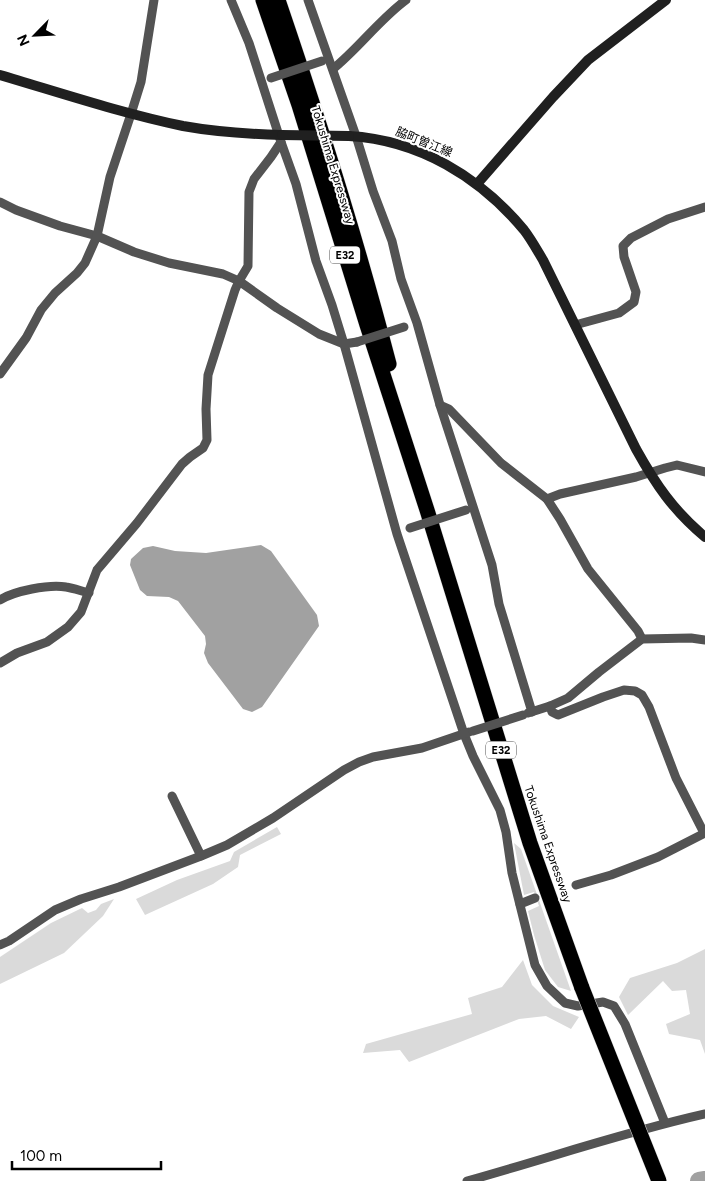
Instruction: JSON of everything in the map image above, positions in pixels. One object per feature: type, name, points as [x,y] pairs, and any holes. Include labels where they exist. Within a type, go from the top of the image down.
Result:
[{"type":"highway","name":"Tokushima Expressway","points":[[263,0],[299,105],[366,325],[428,510],[530,843],[582,988],[659,1181]]},
{"type":"highway","name":"Tokushima Expressway","points":[[278,0],[312,101],[378,322],[428,510]]},
{"type":"main road","points":[[477,184],[552,97],[588,60],[666,0]]},
{"type":"main road","name":"脇町曽江線","points":[[0,75],[131,114],[184,126],[280,138],[353,136],[382,139],[421,152],[451,166],[477,184],[504,208],[526,232],[543,260],[649,473],[663,494],[688,523],[705,537]]},
{"type":"street","points":[[0,374],[26,338],[41,310],[55,293],[77,273],[85,262],[97,236],[110,177],[141,82],[154,0]]},
{"type":"street","points":[[231,0],[266,80],[280,138],[296,184],[316,261],[344,344],[398,534],[469,733],[473,756],[500,810],[506,832],[512,873],[535,965],[547,986],[565,1003],[578,1006],[603,1002],[614,1006],[625,1024],[665,1123]]},
{"type":"street","points":[[308,0],[326,60],[333,69],[353,136],[392,241],[401,279],[417,323],[469,509],[492,565],[499,604],[527,713]]},
{"type":"street","points":[[333,69],[392,10],[406,0]]},
{"type":"street","points":[[266,80],[326,60]]},
{"type":"street","points":[[0,663],[17,653],[47,642],[68,628],[81,612],[97,570],[137,523],[182,464],[203,448],[207,440],[208,375],[239,281],[248,266],[250,192],[254,179],[271,157],[280,138]]},
{"type":"street","points":[[0,202],[60,226],[97,236],[134,252],[169,263],[223,274],[239,281],[319,334],[344,344],[357,342],[417,323]]},
{"type":"street","points":[[575,325],[619,313],[634,302],[636,292],[624,257],[623,246],[631,238],[668,219],[705,207]]},
{"type":"street","points":[[440,405],[450,409],[501,463],[547,499],[588,569],[638,631],[642,639]]},
{"type":"street","points":[[547,499],[560,494],[627,479],[677,465],[705,472]]},
{"type":"street","points":[[398,534],[410,528],[469,509]]},
{"type":"street","points":[[0,600],[13,594],[48,586],[65,586],[89,593]]},
{"type":"street","points":[[0,945],[55,910],[227,845],[273,818],[359,762],[373,757],[422,748],[550,706],[568,698],[642,639],[690,638],[705,640]]},
{"type":"street","points":[[550,706],[552,712],[558,715],[624,690],[635,691],[642,695],[649,707],[676,778],[705,833],[658,857],[611,875],[576,885]]},
{"type":"street","points":[[172,796],[201,856]]},
{"type":"street","points":[[520,904],[535,898]]},
{"type":"street","points":[[467,1181],[665,1123],[705,1114]]},
{"type":"shaded area","points":[[261,545],[271,551],[317,615],[319,626],[262,707],[252,712],[243,709],[208,663],[204,653],[205,636],[178,601],[169,597],[147,596],[140,590],[130,565],[131,559],[143,548],[153,546],[175,551],[206,553]]},
{"type":"shaded area","points":[[277,827],[281,834],[240,855],[238,867],[213,884],[145,915],[136,899],[177,880],[230,861],[234,852]]},
{"type":"shaded area","points":[[514,843],[521,849],[571,991],[558,987],[545,970],[528,911],[539,906],[534,892],[524,895]]},
{"type":"shaded area","points":[[114,899],[103,916],[64,953],[0,984],[0,957],[51,923],[82,908],[88,913],[96,910],[101,904]]},
{"type":"shaded area","points":[[705,949],[705,1054],[700,1040],[669,1034],[666,1024],[690,1014],[686,990],[672,991],[663,981],[628,1015],[619,997],[630,978],[677,963]]},
{"type":"shaded area","points":[[523,960],[532,985],[553,1006],[579,1017],[571,1029],[546,1016],[519,1019],[409,1062],[400,1050],[363,1053],[366,1044],[472,1014],[468,998],[502,987]]},
{"type":"waterway","points":[[699,1181],[705,1180]]}]
